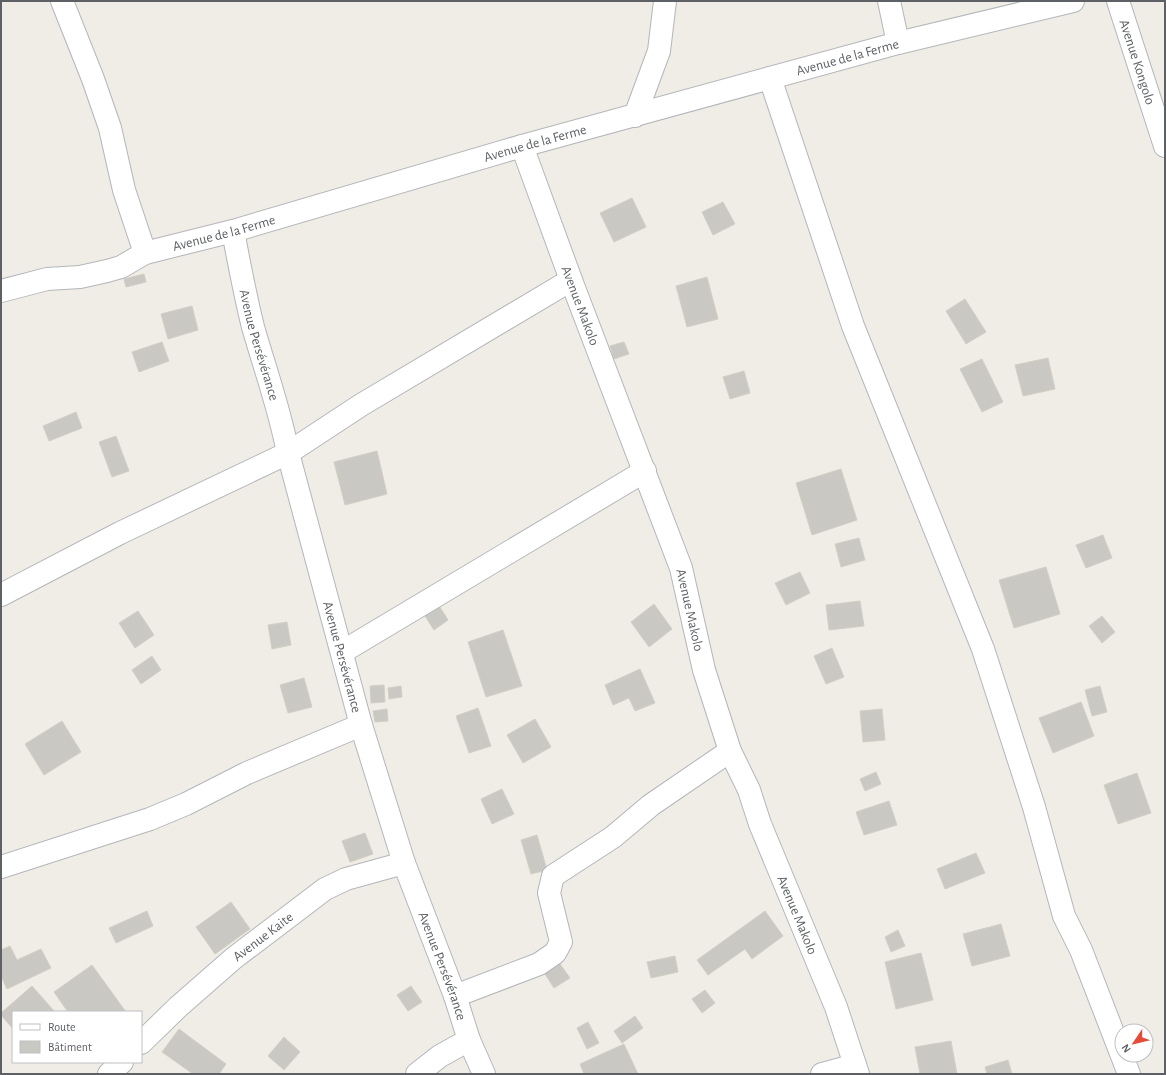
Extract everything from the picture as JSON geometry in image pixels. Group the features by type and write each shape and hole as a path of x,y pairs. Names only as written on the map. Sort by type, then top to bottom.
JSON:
{"street":[{"path":"62,1 94,79 110,128 124,190 145,253"},
{"path":"635,116 659,51 665,1"},
{"path":"889,1 898,43"},
{"name":"Avenue de la Ferme","path":"1,291 47,279 80,277 107,272 121,267 145,253 233,231 522,146 898,43 1073,1"},
{"name":"Avenue Kongolo","path":"1118,1 1165,146"},
{"path":"770,78 853,326 982,649 1034,807 1064,916 1081,950 1129,1074"},
{"name":"Avenue Makolo","path":"522,146 571,280 645,470 681,568 704,670 730,751 749,790 760,824 836,1007 856,1070"},
{"name":"Avenue Persévérance","path":"233,231 244,292 282,420 288,453 361,725 404,863 484,1074"},
{"path":"1,595 120,533 244,473 264,466 288,453 361,404 571,280"},
{"path":"342,652 645,470"},
{"path":"1,867 150,819 186,804 247,773 361,725"},
{"path":"455,996 539,964 555,953 561,942 549,892 553,876 613,837 651,805 730,751"},
{"name":"Avenue Kaite","path":"142,1042 234,958 325,889 346,879 404,863"},
{"path":"417,1074 440,1056 470,1040"},
{"path":"109,1074 121,1063"},
{"path":"822,1074 856,1070"}],"building":[{"path":"632,198 646,227 614,242 600,213"},
{"path":"723,202 735,224 713,235 702,212"},
{"path":"144,274 146,282 126,287 124,279"},
{"path":"707,277 718,319 687,327 676,286"},
{"path":"965,299 986,332 966,344 946,311"},
{"path":"192,306 198,330 168,339 161,314"},
{"path":"162,342 169,361 139,372 132,352"},
{"path":"624,342 629,354 614,359 610,346"},
{"path":"1048,358 1055,389 1023,396 1015,365"},
{"path":"982,359 1003,402 982,412 960,369"},
{"path":"744,371 750,393 730,399 723,377"},
{"path":"76,412 82,428 49,441 43,426"},
{"path":"116,436 129,471 112,477 99,442"},
{"path":"377,451 387,494 345,505 334,462"},
{"path":"841,469 857,520 812,535 796,483"},
{"path":"1103,535 1112,558 1086,568 1076,545"},
{"path":"859,538 865,560 841,567 835,544"},
{"path":"1046,567 1060,614 1014,628 999,580"},
{"path":"800,572 810,593 786,605 775,583"},
{"path":"860,601 864,626 829,630 826,605"},
{"path":"438,604 448,620 434,630 423,613"},
{"path":"654,604 672,629 649,647 631,622"},
{"path":"138,611 154,635 135,648 119,623"},
{"path":"1102,616 1115,632 1102,643 1089,626"},
{"path":"287,622 291,645 272,649 268,625"},
{"path":"503,630 522,686 486,697 468,642"},
{"path":"832,648 844,677 826,684 814,656"},
{"path":"152,656 161,670 141,684 132,670"},
{"path":"640,669 655,703 635,711 629,698 613,705 605,685"},
{"path":"304,678 312,707 288,713 280,685"},
{"path":"384,685 385,702 371,703 370,686"},
{"path":"401,686 402,697 389,699 388,688"},
{"path":"1100,686 1107,712 1092,716 1085,690"},
{"path":"1081,702 1094,736 1053,753 1039,718"},
{"path":"478,708 491,746 469,753 456,716"},
{"path":"387,709 388,721 375,722 373,711"},
{"path":"882,709 885,740 863,742 860,711"},
{"path":"535,719 551,747 523,763 507,735"},
{"path":"62,721 81,752 44,775 25,744"},
{"path":"876,772 881,784 865,791 860,779"},
{"path":"1137,773 1151,813 1118,824 1104,785"},
{"path":"502,789 514,814 492,824 481,799"},
{"path":"889,801 897,825 864,835 856,812"},
{"path":"365,833 373,854 350,862 342,841"},
{"path":"537,835 547,870 531,874 521,840"},
{"path":"976,853 985,873 945,889 937,869"},
{"path":"231,902 250,929 215,954 196,927"},
{"path":"147,911 153,926 116,943 109,928"},
{"path":"765,911 783,936 752,959 745,949 708,975 697,960"},
{"path":"1001,924 1010,956 972,966 963,934"},
{"path":"898,930 905,946 891,952 885,937"},
{"path":"10,946 17,960 41,949 51,968 7,989 1,976 1,950"},
{"path":"921,953 933,1000 896,1009 885,962"},
{"path":"675,956 678,972 651,978 647,962"},
{"path":"560,964 570,978 554,988 545,974"},
{"path":"92,965 125,1011 67,1011 54,992"},
{"path":"32,986 54,1011 12,1011 12,1028 1,1013"},
{"path":"411,986 422,1002 408,1011 397,995"},
{"path":"705,990 715,1003 702,1013 692,999"},
{"path":"635,1016 643,1028 622,1043 614,1031"},
{"path":"588,1022 599,1043 587,1049 577,1028"},
{"path":"179,1029 226,1064 219,1074 193,1074 162,1052"},
{"path":"284,1037 300,1052 284,1070 268,1056"},
{"path":"951,1041 957,1074 920,1074 915,1047"},
{"path":"624,1044 638,1074 584,1074 580,1064"},
{"path":"1008,1060 1012,1074 987,1074 985,1067"}]}
